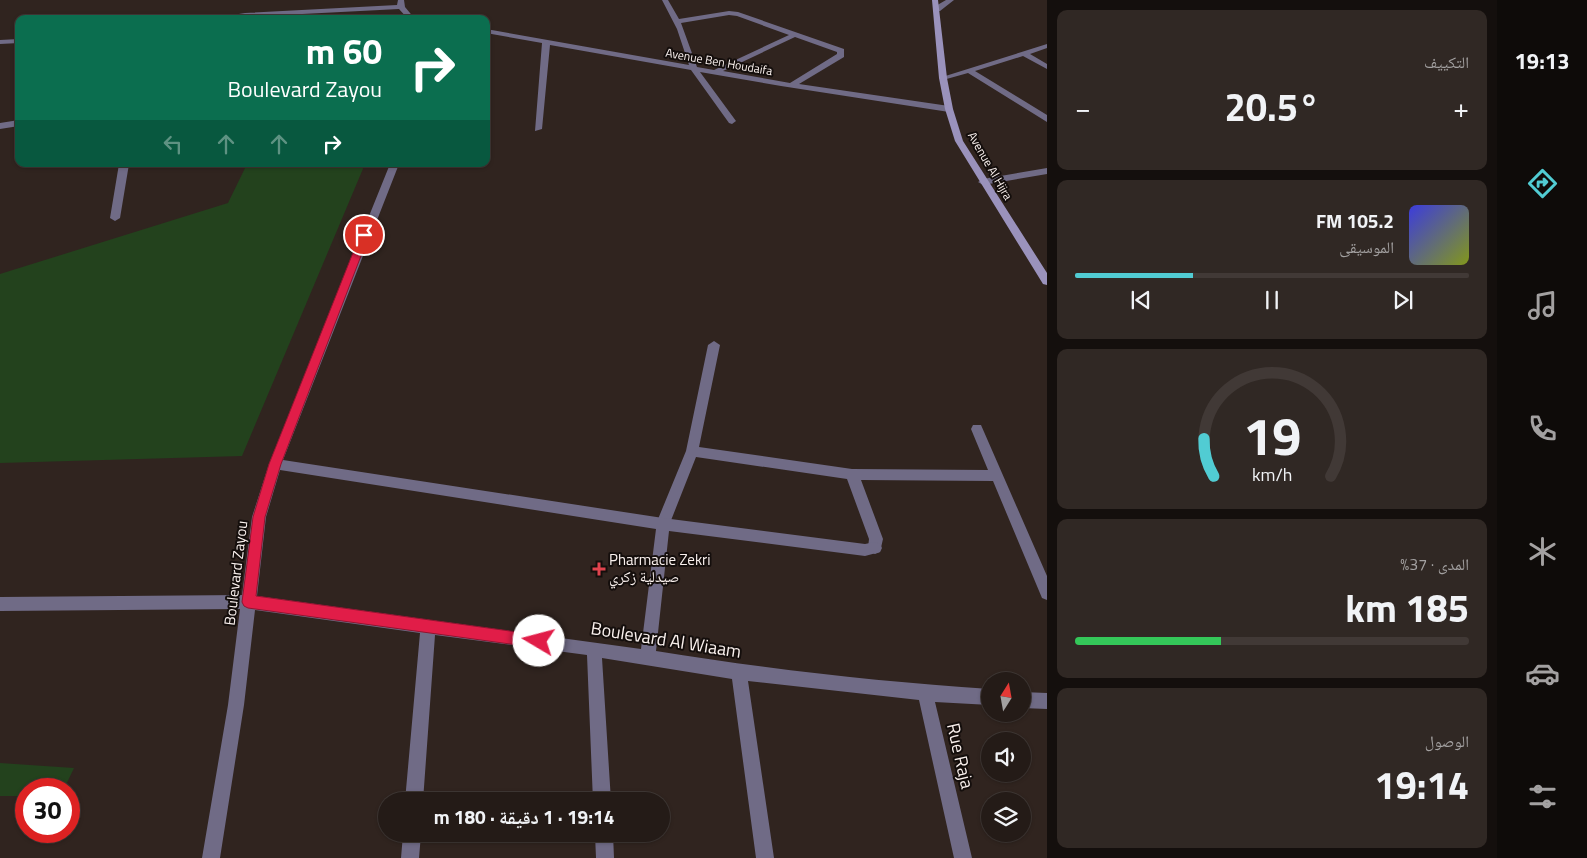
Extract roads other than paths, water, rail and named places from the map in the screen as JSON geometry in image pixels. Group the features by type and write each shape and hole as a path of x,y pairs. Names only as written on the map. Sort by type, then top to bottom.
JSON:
{"street":[{"path":"315,13 321,0"},
{"path":"665,0 677,22 694,69 732,121"},
{"name":"Avenue Al Hijra","path":"952,0 936,5 943,78 949,109 959,141 982,182 1047,281"},
{"path":"245,15 315,13 401,4 409,15"},
{"path":"677,22 729,13 738,14 837,48 841,52 840,55 792,85"},
{"name":"Avenue Ben Houdaifa","path":"490,32 694,69 949,109"},
{"path":"715,72 796,34"},
{"path":"0,42 15,41"},
{"path":"538,129 546,42"},
{"path":"943,78 1047,46"},
{"path":"1024,54 1047,67"},
{"path":"970,71 1047,119"},
{"path":"0,126 15,124"},
{"path":"115,218 124,167"},
{"name":"Boulevard Zayou","path":"211,858 236,705 259,517 275,464 393,167"},
{"path":"982,182 1047,171"},
{"path":"648,658 662,524 692,451 714,345"},
{"path":"977,429 1047,593"},
{"path":"692,451 852,474 997,476"},
{"path":"275,464 662,524 865,550 875,548 876,539 852,474"},
{"name":"Boulevard Al Wiaam","path":"0,604 248,602 594,648 740,672 925,693 981,696"},
{"path":"415,792 428,627"},
{"path":"594,648 602,792"},
{"path":"740,672 765,858"},
{"name":"Rue Raja","path":"925,693 963,858"},
{"path":"1031,700 1047,701"},
{"path":"410,858 411,842"},
{"path":"604,842 605,858"}],"place":[{"name":"Pharmacie Zekri صيدلية زكري","path":"599,569"}]}
